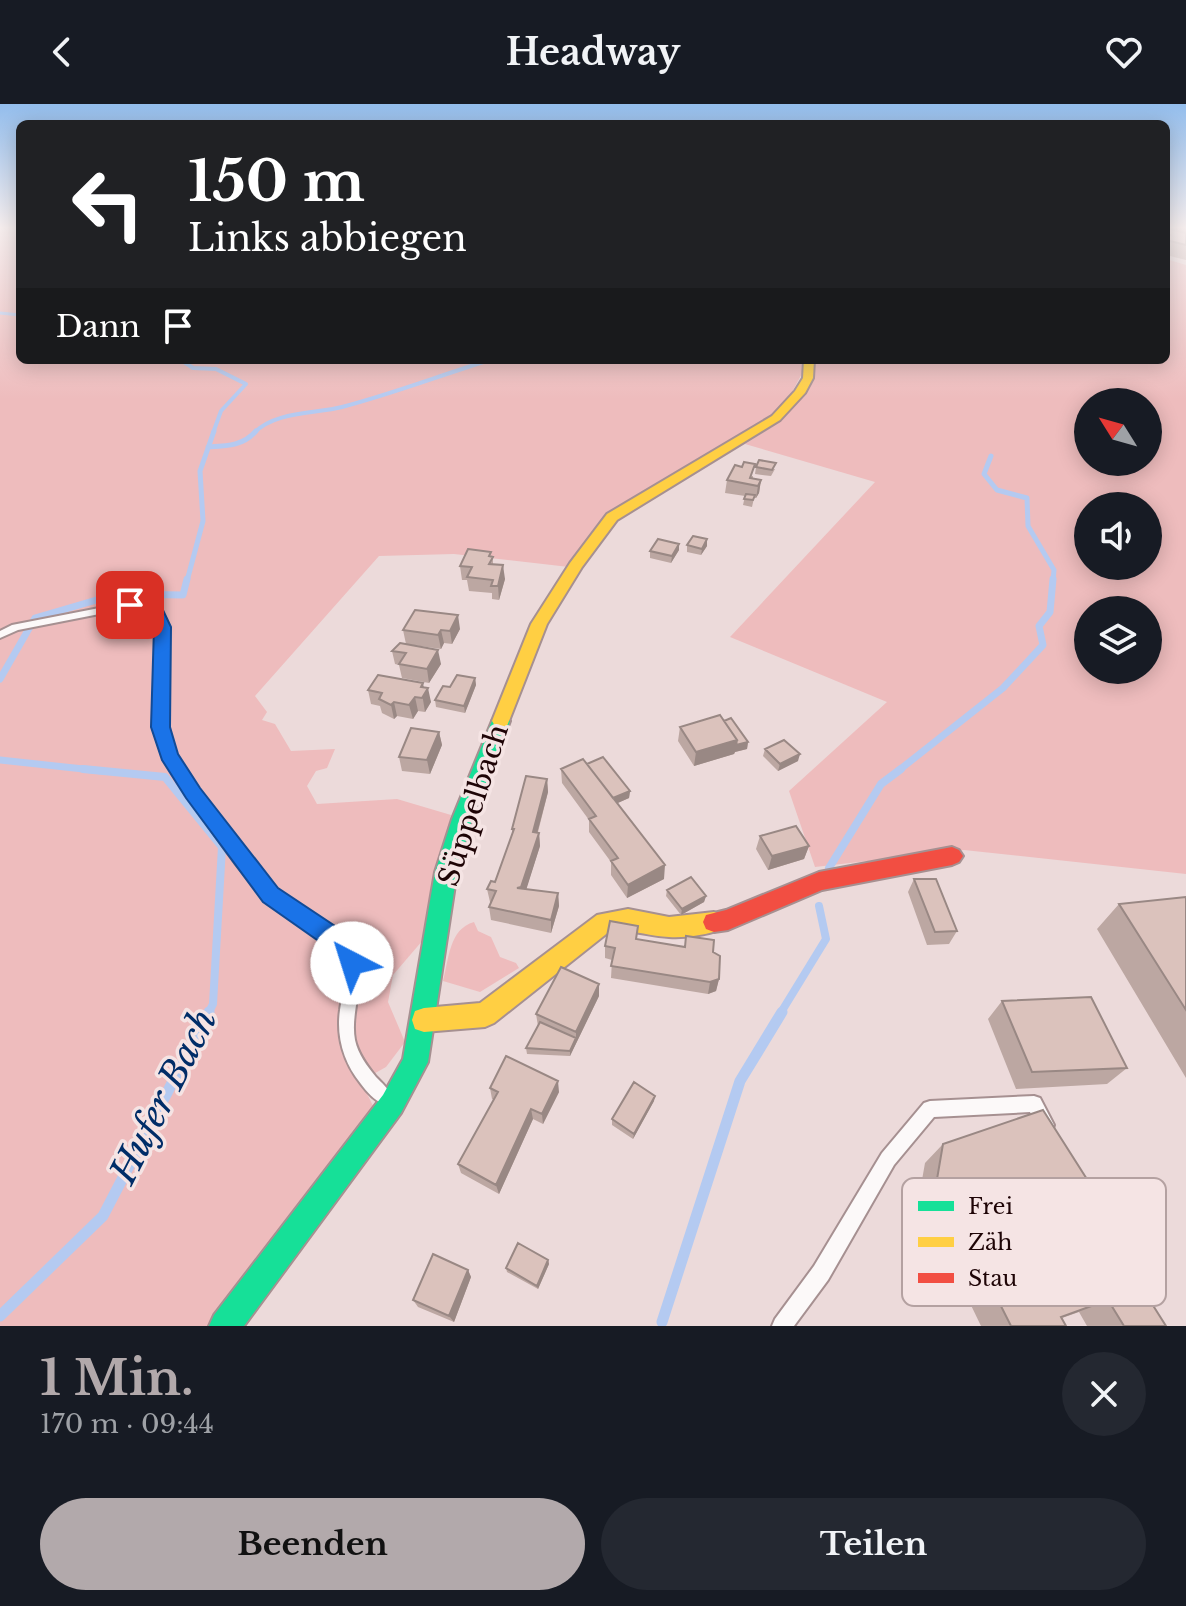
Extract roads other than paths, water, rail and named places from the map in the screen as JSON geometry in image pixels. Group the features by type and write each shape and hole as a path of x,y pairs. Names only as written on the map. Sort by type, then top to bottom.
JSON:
{"street":[{"name":"Süppelbach","path":"225,1326 392,1104 415,1062 446,872 462,819 539,624 575,566 612,517 759,431 797,398 810,374 809,364"},
{"path":"424,1020 485,1015 605,922 628,919 669,927 728,920 819,881 952,856"}],"lane":[{"path":"0,635 15,627 130,605 156,609 163,627 161,727 169,755 193,793 270,895 325,931 345,951 352,963 353,980 345,1037 362,1075 392,1104"},
{"path":"782,1326 821,1273 888,1159 930,1109 1034,1104 1057,1143"}],"waterway":[{"name":"Hufer Bach","path":"0,313 16,315"},
{"name":"Hufer Bach","path":"187,364 193,368 216,369 246,384 221,411 213,433"},
{"path":"254,433 284,417 361,402 478,364"},
{"name":"Hufer Bach","path":"208,447 214,431"},
{"path":"208,447 240,442 254,433"},
{"name":"Hufer Bach","path":"187,581 203,521 200,471 208,447"},
{"path":"991,456 984,474 997,490 1027,498 1028,526 1054,570 1053,581"},
{"name":"Hufer Bach","path":"0,679 35,618 117,594 183,595 187,579"},
{"path":"898,771 1003,688 1043,645 1039,626 1050,612 1053,579"},
{"name":"Hufer Bach","path":"0,760 88,769"},
{"name":"Hufer Bach","path":"83,769 88,769"},
{"name":"Hufer Bach","path":"88,769 165,777 222,847 213,1004 209,1012"},
{"name":"Hufer Bach","path":"88,769 102,771"},
{"path":"829,868 881,784 901,769"},
{"path":"780,1014 826,939 819,906"},
{"name":"Hufer Bach","path":"0,1316 103,1216 209,1012"},
{"path":"662,1322 740,1081 782,1012"}]}
